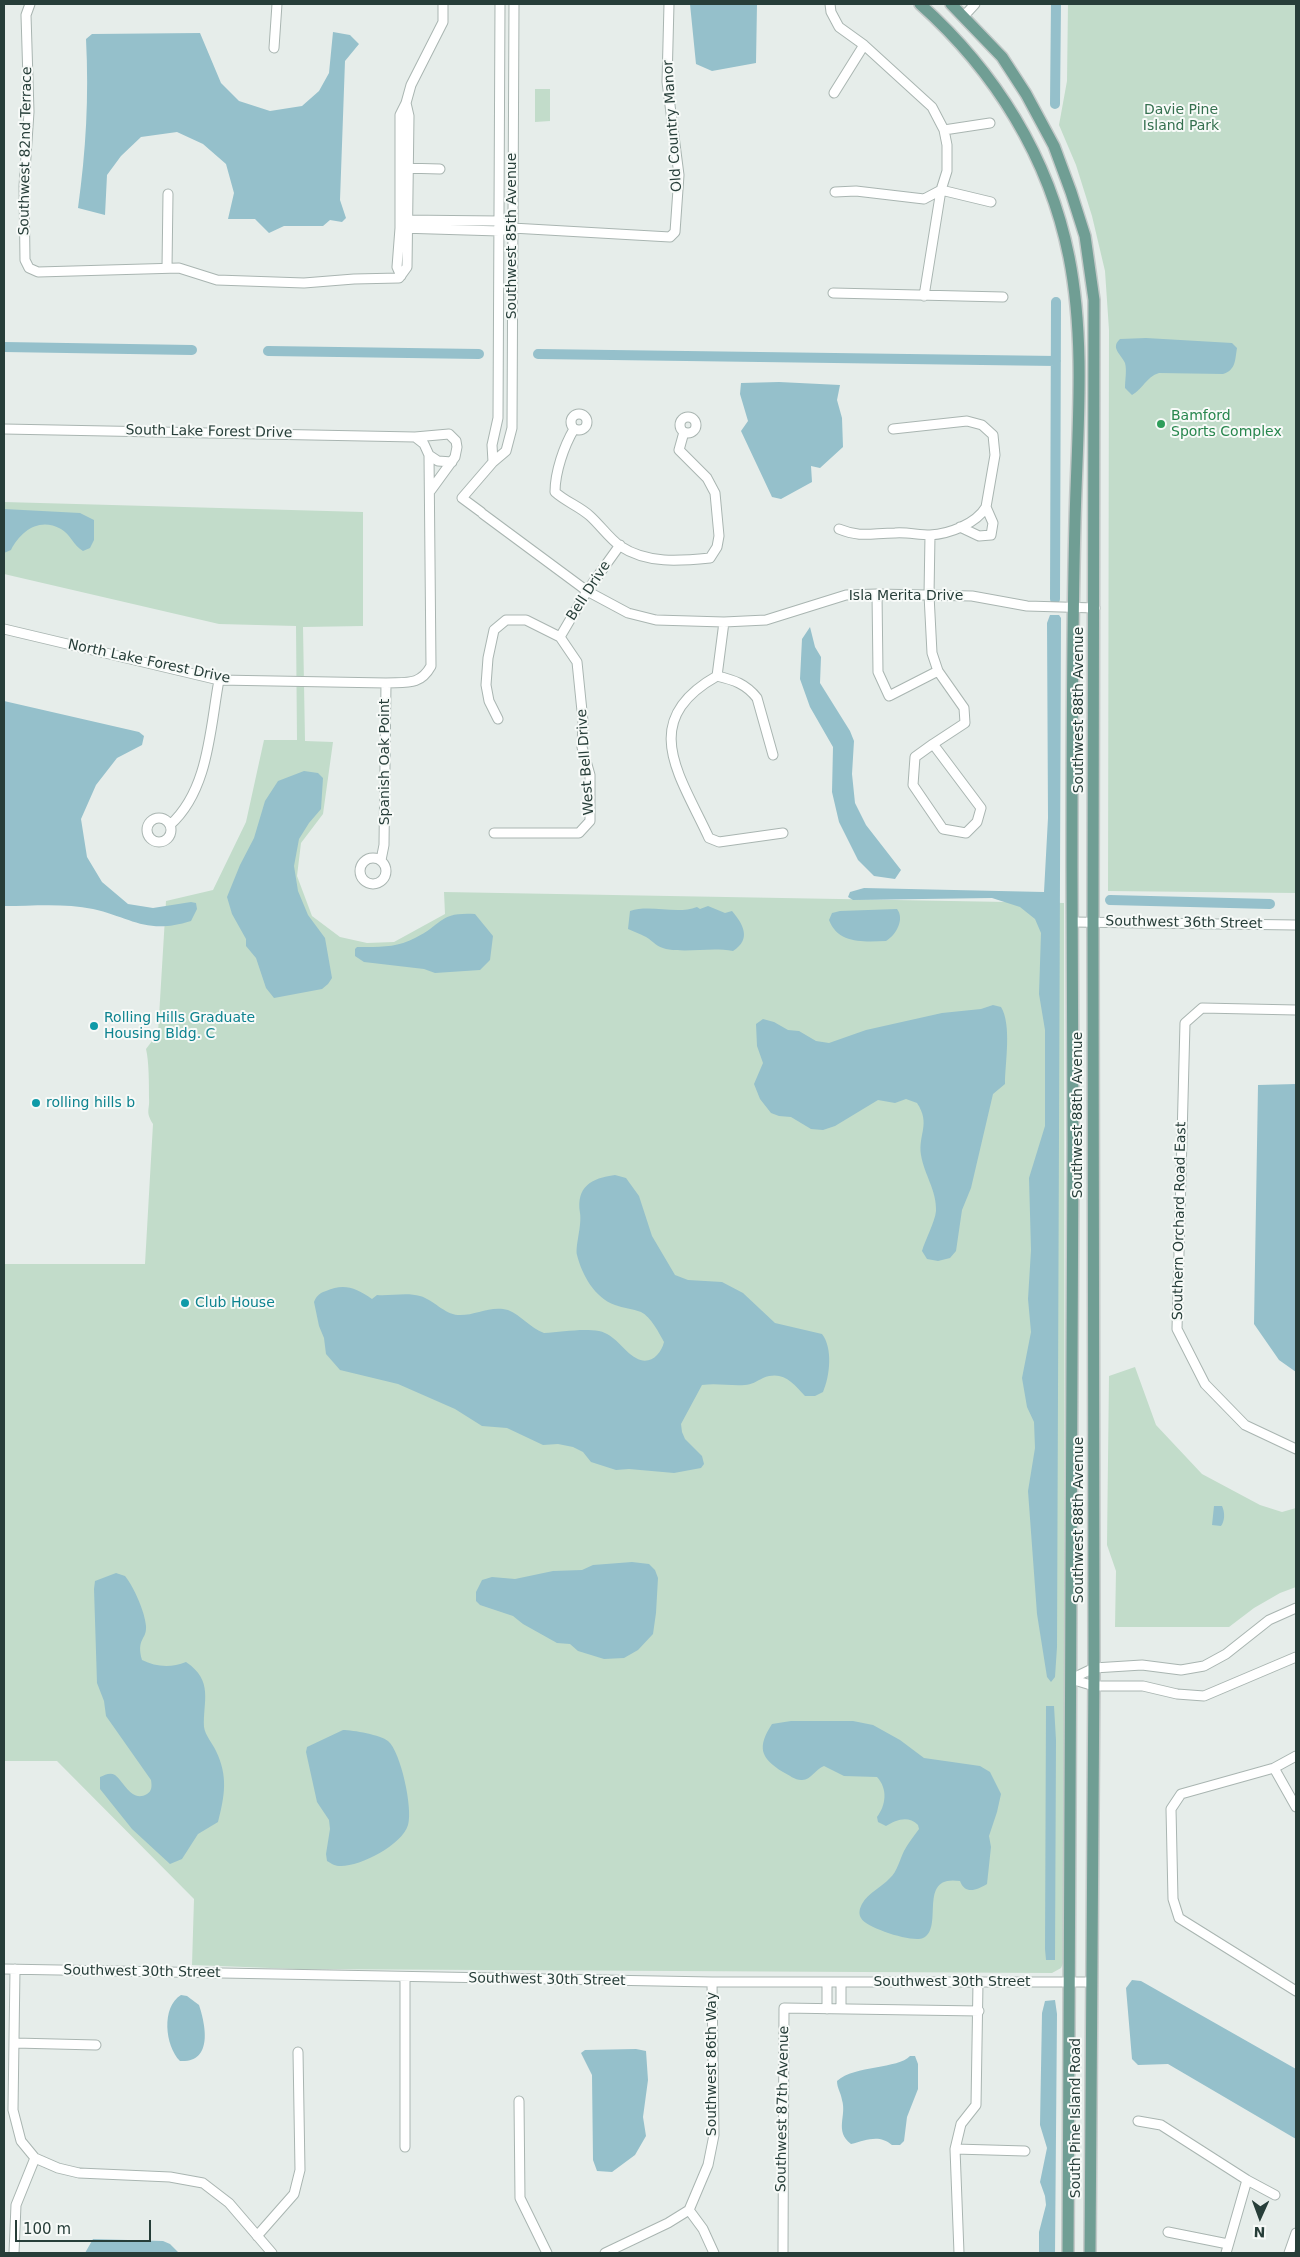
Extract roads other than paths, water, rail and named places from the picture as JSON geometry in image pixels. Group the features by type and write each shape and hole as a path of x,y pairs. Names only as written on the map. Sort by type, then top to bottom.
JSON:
{"main road":[{"name":"Southwest 88th Avenue","path":"920,4 951,32 982,68 1017,119 1036,153 1054,197 1068,253 1077,304 1078,389 1073,607 1069,1982"},
{"path":"951,4 964,16"},
{"name":"Southwest 88th Avenue","path":"964,16 1002,57 1026,94 1054,146 1071,192 1087,250 1094,300 1094,1686 1091,1982"},
{"name":"South Pine Island Road","path":"1068,2253 1069,1982"},
{"name":"South Pine Island Road","path":"1090,2253 1091,1982"}],"street":[{"name":"Southwest 82nd Terrace","path":"30,4 26,15 30,112 24,186 25,260 29,268 38,272 166,268"},
{"path":"274,48 277,4"},
{"path":"168,194 166,268 179,268 217,280 304,283 354,279 396,279 401,276 408,267 404,224 404,168 410,116 406,103 411,85 443,22 443,4"},
{"name":"Southwest 85th Avenue","path":"493,462 492,445 498,418 500,4"},
{"name":"Southwest 85th Avenue","path":"462,498 493,462 506,451 512,428 514,4"},
{"name":"Old Country Manor","path":"512,228 670,238 675,232 679,175 668,82 669,4"},
{"path":"830,4 831,12 839,27 864,45 932,107 944,130 947,145 947,171 941,190 924,296"},
{"path":"964,16 975,4"},
{"path":"834,92 864,45"},
{"path":"944,130 990,123"},
{"path":"404,168 440,169"},
{"path":"835,192 856,191 924,199 941,190 991,202"},
{"path":"404,224 499,221 512,228"},
{"path":"404,224 499,231 512,228"},
{"path":"833,294 1003,297"},
{"path":"839,529 854,535 902,532 930,535 960,527 976,520 986,507 995,455 993,435 982,425 967,421 892,429"},
{"name":"South Lake Forest Drive","path":"4,429 415,437"},
{"path":"574,429 569,437 555,480 555,492 588,514 620,545 635,554 660,560 680,561 710,558 717,546 719,536 715,493 707,478 679,450 684,432"},
{"path":"415,437 449,434 454,438 457,446 456,455 452,462 431,490"},
{"path":"415,437 424,444 429,455 438,461 452,462"},
{"name":"Spanish Oak Point","path":"381,860 384,845 386,683 414,682 426,675 431,666 431,490 429,455"},
{"name":"Isla Merita Drive","path":"462,498 587,591 628,613 656,620 724,622 766,620 846,595 877,594 972,596 1027,606 1094,608"},
{"path":"960,527 979,536 991,535 993,523 986,507"},
{"path":"930,535 929,594 932,653 938,670 964,708 965,723 933,744 915,757 913,785 944,829 966,833 977,822 981,808 933,744"},
{"name":"Bell Drive","path":"560,637 587,591 620,545"},
{"path":"877,594 878,672 889,696 938,670"},
{"path":"498,718 489,701 486,685 488,658 494,630 506,620 526,620 560,637"},
{"path":"717,676 724,622"},
{"name":"North Lake Forest Drive","path":"4,629 219,680 386,683"},
{"name":"West Bell Drive","path":"494,833 580,833 590,820 590,775 582,747 583,721 577,662 560,637"},
{"path":"773,755 757,698 752,691 738,681 717,676 692,692 681,703 673,719 670,740 675,764 708,838 719,842 783,833"},
{"path":"170,824 182,813 202,775 219,680"},
{"name":"Southwest 36th Street","path":"1072,922 1296,925"},
{"name":"Southern Orchard Road East","path":"1294,1449 1245,1425 1205,1384 1178,1329 1185,1023 1202,1008 1296,1010"},
{"path":"1071,1679 1094,1668 1142,1665 1182,1670 1204,1666 1226,1654 1269,1620 1296,1608"},
{"path":"1071,1679 1094,1686 1142,1686 1177,1694 1204,1696 1296,1657"},
{"path":"1296,1756 1274,1768 1181,1794 1171,1809 1173,1899 1179,1918 1296,1991"},
{"path":"1274,1768 1296,1807"},
{"name":"Southwest 30th Street","path":"4,1969 712,1982 1091,1982"},
{"path":"15,1969 13,2110 21,2141 35,2158 58,2168 79,2173 170,2177 203,2184 229,2203 272,2253"},
{"path":"405,1977 405,2147"},
{"name":"Southwest 86th Way","path":"689,2210 708,2165 714,2135 712,1982"},
{"path":"827,1982 827,2009"},
{"path":"841,1982 841,2010"},
{"path":"959,2253 955,2149 961,2124 976,2105 978,1983"},
{"name":"Southwest 87th Avenue","path":"783,2253 784,2008 979,2011"},
{"path":"15,2043 96,2045"},
{"path":"257,2236 294,2194 300,2170 298,2052"},
{"path":"519,2100 520,2198 547,2253"},
{"path":"1138,2121 1161,2125 1247,2180 1275,2195"},
{"path":"955,2149 1025,2151"},
{"path":"14,2253 16,2205 35,2158"},
{"path":"1168,2232 1227,2249 1247,2180"},
{"path":"605,2253 668,2223 689,2210 703,2229 714,2253"},
{"path":"1289,2253 1296,2233"}],"water":[{"path":"690,4 757,4 756,63 712,71 696,64"},
{"path":"333,32 350,35 359,44 345,61 340,200 346,218 342,222 330,220 323,226 284,226 269,233 255,219 228,219 234,193 226,164 203,144 177,132 141,137 121,156 107,175 105,215 78,208 86,124 86,39 92,34 200,33 221,83 239,101 270,111 302,106 319,91 329,73"},
{"path":"1146,338 1232,343 1237,348 1233,367 1223,374 1159,373 1151,377 1132,395 1125,388 1125,363 1117,351 1116,345 1120,339"},
{"path":"779,382 840,385 837,400 842,418 843,447 820,468 811,466 812,482 781,499 772,497 741,431 748,421 740,394 741,383"},
{"path":"4,509 80,513 94,520 94,540 90,548 83,551 61,529 53,526 38,525 25,532 11,550 4,553"},
{"path":"1050,615 1059,615 1061,618 1057,1647 1055,1677 1051,1682 1047,1677 1037,1614 1028,1491 1035,1448 1034,1422 1027,1407 1022,1378 1031,1332 1028,1299 1031,1250 1029,1178 1045,1126 1045,1030 1039,994 1041,933 1035,919 1020,907 992,898 853,900 848,897 850,892 864,888 1044,892 1048,818 1047,623"},
{"path":"810,627 815,647 821,657 820,683 850,731 854,741 852,774 855,803 866,825 901,870 895,879 874,876 858,860 839,822 832,792 833,747 810,707 800,679 802,639"},
{"path":"4,701 139,732 144,736 142,745 117,758 96,785 81,819 87,857 102,882 128,904 153,908 191,902 196,903 197,909 191,921 176,925 151,926 82,907 60,905 4,906"},
{"path":"304,771 318,773 323,778 321,809 299,839 294,866 298,891 308,915 325,938 332,978 322,989 274,998 266,988 256,958 246,946 246,939 232,914 227,897 254,838 265,801 278,781"},
{"path":"708,906 725,913 732,911 742,926 744,936 742,942 733,951 666,949 628,929 630,911 638,909 681,910 697,907 700,909"},
{"path":"897,909 900,922 896,931 886,941 869,942 853,940 839,934 829,920 832,913 840,911"},
{"path":"475,914 493,936 490,960 480,970 435,973 424,969 364,962 355,956 355,949 357,947 401,944 424,933 447,917"},
{"path":"993,1005 1001,1007 1006,1024 1005,1084 993,1094 971,1188 962,1210 956,1251 950,1258 938,1261 927,1259 922,1251 934,1220 936,1204 921,1155 924,1123 917,1103 906,1099 895,1103 878,1100 835,1126 823,1130 811,1129 791,1117 771,1113 760,1099 754,1084 763,1063 757,1046 756,1024 763,1019 774,1022 788,1030 799,1031 816,1041 829,1043 866,1030 942,1013 981,1009"},
{"path":"1296,1084 1296,1372 1279,1360 1254,1324 1258,1085"},
{"path":"615,1175 626,1178 639,1196 652,1236 675,1275 688,1280 722,1282 743,1293 775,1323 822,1334 829,1354 827,1378 823,1392 815,1396 805,1396 787,1379 776,1376 763,1378 747,1385 702,1385 681,1424 685,1439 702,1456 704,1464 701,1468 674,1473 629,1469 616,1470 591,1462 583,1452 573,1447 558,1444 543,1445 507,1428 482,1426 455,1409 398,1384 340,1370 326,1354 324,1338 319,1326 314,1302 322,1293 344,1287 361,1292 372,1299 377,1295 410,1294 420,1296 448,1312 458,1315 495,1309 508,1310 544,1333 579,1330 599,1331 610,1336 636,1358 645,1361 654,1358 664,1342 651,1321 641,1312 615,1305 601,1297 586,1278 577,1255 580,1218 579,1204 583,1190 592,1181"},
{"path":"1214,1506 1222,1506 1223,1508 1224,1519 1221,1526 1212,1525"},
{"path":"632,1562 649,1564 655,1570 658,1578 656,1613 653,1634 638,1650 624,1658 604,1659 578,1651 570,1644 557,1643 523,1624 513,1616 480,1605 476,1601 476,1592 482,1580 492,1577 515,1579 553,1571 582,1570 593,1565"},
{"path":"116,1573 125,1576 132,1586 144,1614 146,1631 140,1647 142,1660 164,1666 186,1662 195,1669 204,1684 204,1727 220,1760 224,1777 224,1794 218,1822 198,1834 182,1859 170,1864 132,1829 100,1789 100,1777 109,1774 115,1775 137,1796 147,1794 151,1786 151,1780 106,1716 104,1701 97,1683 95,1581"},
{"path":"1046,1706 1054,1706 1056,1740 1055,1960 1046,1960 1045,1949"},
{"path":"791,1721 853,1721 873,1725 900,1740 924,1758 980,1766 990,1772 1001,1794 989,1836 991,1847 987,1884 972,1890 965,1888 960,1881 947,1881 939,1886 933,1903 932,1924 929,1932 923,1938 900,1937 865,1922 860,1914 862,1904 892,1875 906,1848 919,1829 918,1825 906,1819 898,1820 886,1826 878,1822 877,1817 884,1802 884,1792 881,1782 877,1777 844,1776 824,1766 808,1779 799,1780 775,1767 765,1757 763,1751 764,1739 772,1724"},
{"path":"343,1730 379,1737 388,1741 393,1747 405,1781 409,1817 404,1833 389,1847 359,1862 341,1866 327,1861 329,1820 317,1802 306,1752 307,1747"},
{"path":"1132,1980 1141,1981 1296,2069 1296,2139 1168,2064 1138,2065 1132,2059 1126,1988"},
{"path":"181,1995 187,1996 199,2005 204,2023 205,2042 198,2056 191,2060 180,2061 171,2046 167,2027 170,2008"},
{"path":"1055,2000 1057,2014 1055,2253 1039,2253 1039,2232 1046,2205 1040,2182 1047,2148 1040,2125 1042,2013 1045,2001"},
{"path":"636,2049 646,2051 648,2080 643,2117 646,2136 635,2155 612,2172 597,2171 593,2160 592,2075 581,2053 585,2050"},
{"path":"910,2056 915,2056 918,2064 918,2089 907,2117 904,2141 900,2145 892,2145 878,2139 851,2144 843,2134 843,2106 837,2081 854,2072 896,2063"},
{"path":"93,2239 163,2241 170,2244 179,2253 85,2253"}],"waterway":[{"path":"1055,104 1056,4"},
{"path":"1055,599 1056,302"},
{"path":"4,347 192,350"},
{"path":"268,351 479,354"},
{"path":"538,354 1056,361"},
{"path":"1110,900 1270,904"}],"place":[{"name":"Bamford Sports Complex","path":"1161,424"},
{"name":"Rolling Hills Graduate Housing Bldg. C","path":"94,1026"},
{"name":"rolling hills b","path":"36,1103"},
{"name":"Club House","path":"185,1303"}],"park label":[{"name":"Davie Pine Island Park","path":"1181,118"}]}
